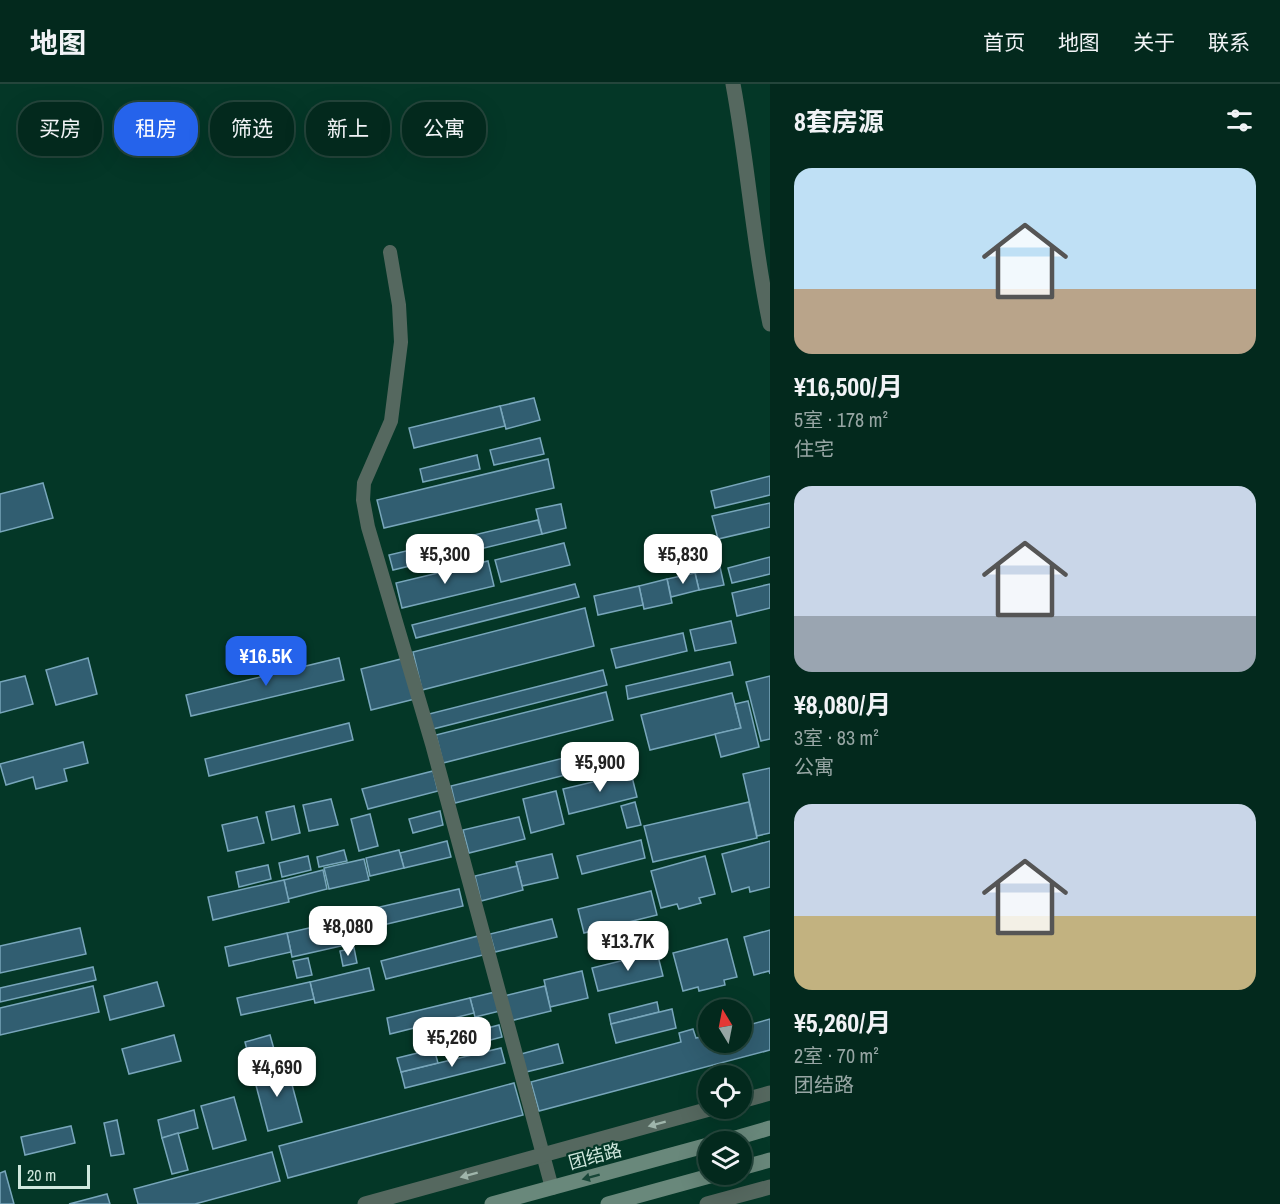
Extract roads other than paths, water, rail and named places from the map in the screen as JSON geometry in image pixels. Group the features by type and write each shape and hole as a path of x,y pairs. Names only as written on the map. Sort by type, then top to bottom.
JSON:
{"main road":[{"path":"752,1133 770,1128"},
{"name":"团结路","path":"492,1204 698,1148"},
{"path":"752,1165 770,1160"},
{"path":"608,1204 698,1179"}],"street":[{"path":"733,84 747,156 756,258 770,324"},
{"path":"752,1098 770,1093"},
{"path":"365,1204 698,1112"},
{"path":"707,1204 770,1187"}],"lane":[{"path":"390,252 399,305 401,342 391,421 364,483 363,500 368,527 432,744 552,1188"}]}
